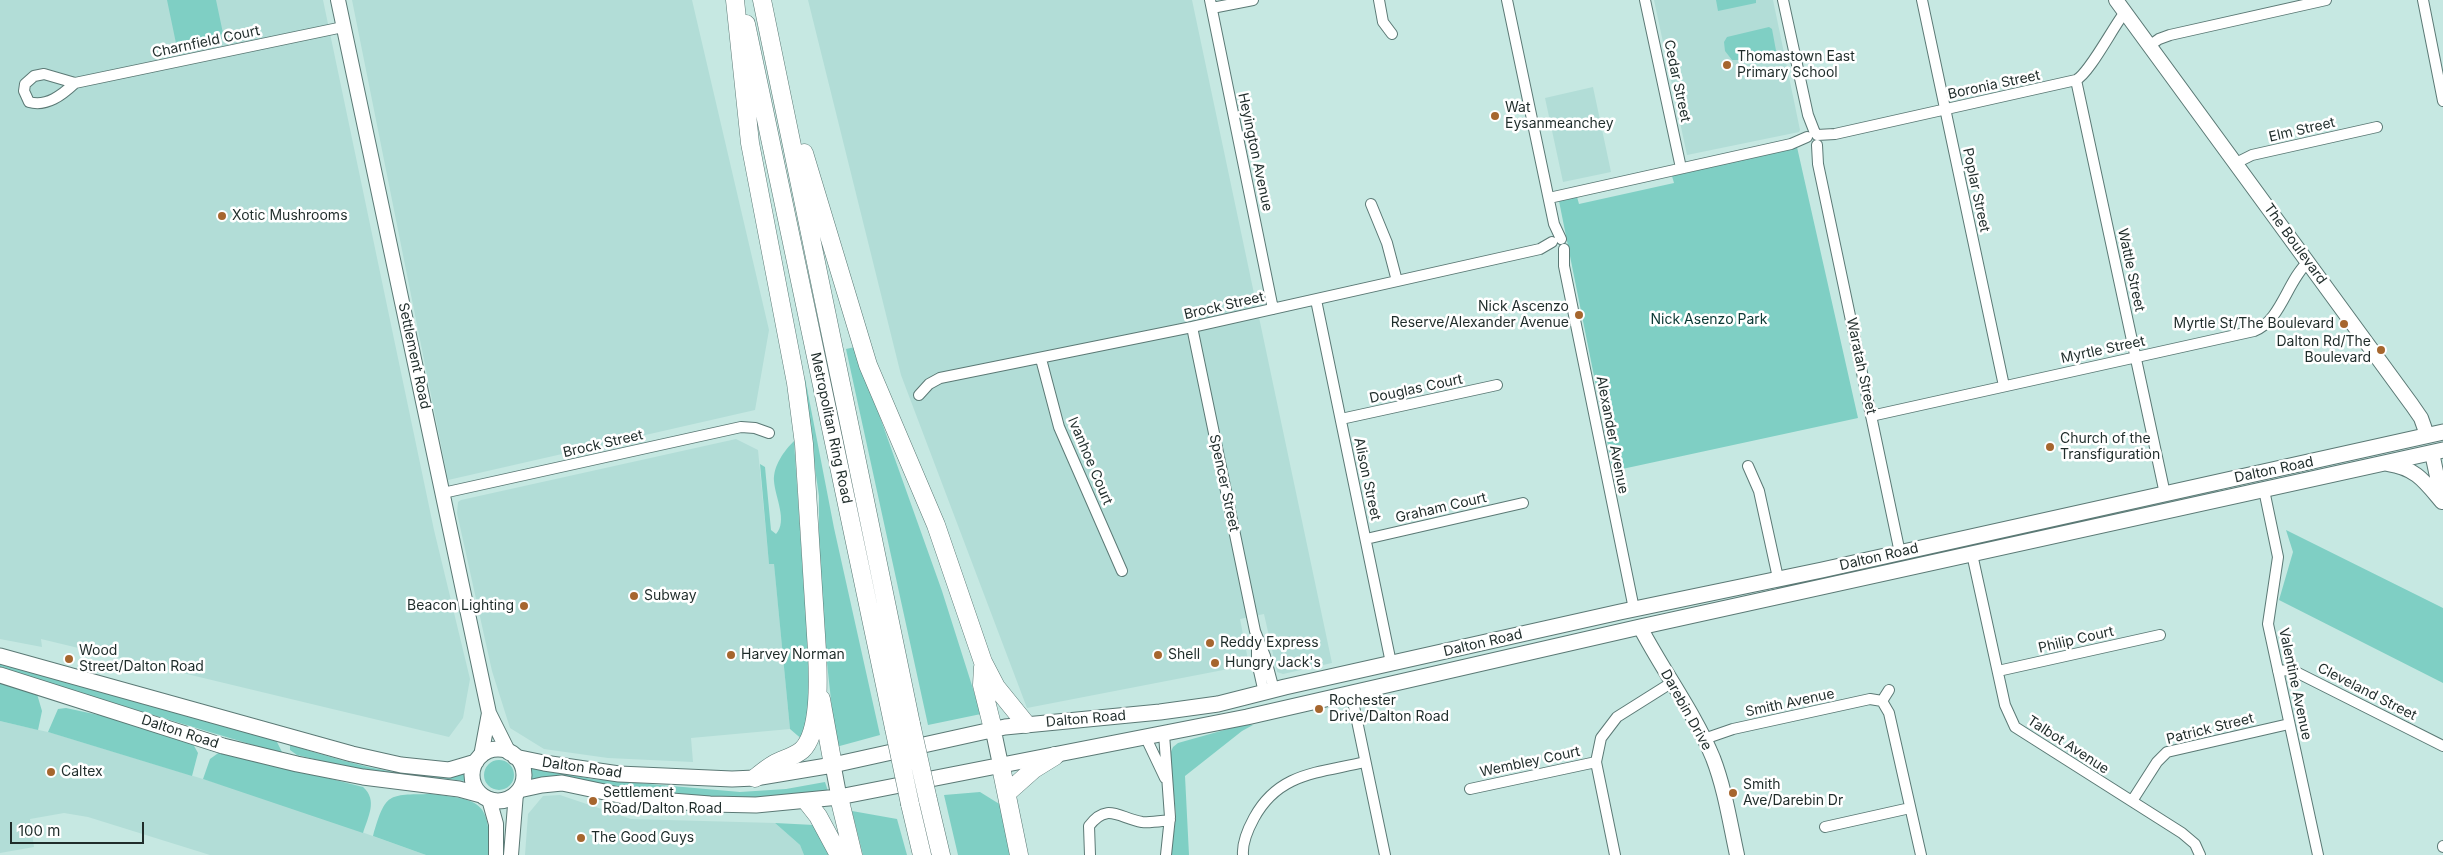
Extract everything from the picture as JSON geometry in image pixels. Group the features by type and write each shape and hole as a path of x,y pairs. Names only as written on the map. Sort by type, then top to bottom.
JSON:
{"highway":[{"path":"735,0 750,143 796,383 804,444 813,560 818,684 833,766"},
{"name":"Metropolitan Ring Road","path":"740,0 757,70 922,855"},
{"name":"Metropolitan Ring Road","path":"762,0 911,724 941,855"},
{"path":"775,59 868,364 936,525 983,662 996,687 1026,724"},
{"path":"983,662 982,685 993,729"},
{"path":"755,778 774,764 795,755 806,746 813,730 818,684"},
{"path":"1007,793 1034,769 1055,756"},
{"path":"1001,767 1019,855"},
{"path":"839,797 853,855"},
{"path":"807,802 818,816 839,855"}],"main road":[{"name":"Settlement Road","path":"338,0 489,713 512,755"},
{"name":"The Boulevard","path":"2116,0 2421,418 2427,435 2438,452 2443,503"},
{"name":"Dalton Road","path":"512,755 619,774 732,779 755,778 833,766 993,729 1026,724 1160,712 1218,704 1634,609 1900,553 2443,432"},
{"name":"Dalton Road","path":"517,792 542,785 562,783 615,795 675,803 756,805 807,802 839,797 1146,738 1640,627 2438,452"},
{"path":"2388,464 2408,468 2416,473 2443,503"},
{"name":"Waratah Street","path":"1900,553 1904,569"},
{"path":"1634,609 1640,627"},
{"name":"Darebin Drive","path":"1640,627 1704,739 1718,774 1738,855"},
{"name":"Dalton Road","path":"0,656 352,754 401,765 450,770 478,759"},
{"name":"Dalton Road","path":"0,675 223,746 288,762 363,777 458,789 485,797"},
{"name":"Spencer Street","path":"1269,692 1272,710"},
{"name":"Settlement Road","path":"478,759 489,713"},
{"path":"993,729 1001,767"},
{"path":"496,855 496,824 485,797 475,787 472,777 478,759 494,750 512,755 523,770 523,781 517,792 511,855"},
{"path":"833,766 839,797"},
{"path":"485,797 503,800 517,792"}],"street":[{"path":"1211,4 1253,0"},
{"path":"1379,0 1383,22 1392,34"},
{"name":"Alexander Avenue","path":"1507,0 1634,609"},
{"name":"Cedar Street","path":"1646,0 1681,168"},
{"name":"Waratah Street","path":"1783,0 1900,553"},
{"name":"Poplar Street","path":"1922,0 2004,386"},
{"path":"2150,46 2159,39 2170,35 2326,0"},
{"path":"2420,0 2443,100"},
{"path":"2424,0 2424,13"},
{"name":"Heyington Avenue","path":"1211,4 1273,309"},
{"path":"2076,80 2089,68 2113,27 2125,12"},
{"name":"Charnfield Court","path":"74,84 343,27"},
{"name":"Boronia Street","path":"1549,198 2076,80"},
{"name":"Wattle Street","path":"2076,80 2164,494"},
{"name":"Elm Street","path":"2236,163 2252,155 2376,127"},
{"path":"1371,204 1387,243 1397,281"},
{"name":"Brock Street","path":"919,395 929,384 940,378 1192,327 1557,246"},
{"name":"Myrtle Street","path":"1872,416 2254,331 2264,327 2300,270 2308,262"},
{"name":"Alison Street","path":"1316,300 1391,663"},
{"name":"Spencer Street","path":"1192,327 1257,639 1265,656 1269,692"},
{"name":"Ivanhoe Court","path":"1042,358 1060,427 1122,571"},
{"name":"Douglas Court","path":"1341,419 1497,385"},
{"name":"Brock Street","path":"443,493 741,427 754,428 769,433"},
{"path":"1748,466 1759,491 1778,578"},
{"name":"Valentine Avenue","path":"2264,490 2278,557 2268,624 2318,855"},
{"name":"Graham Court","path":"1366,539 1523,503"},
{"name":"Talbot Avenue","path":"1972,554 2008,714 2015,727 2186,836 2195,844 2200,855"},
{"name":"Philip Court","path":"1998,671 2160,635"},
{"name":"Cleveland Street","path":"2278,671 2289,670 2298,673 2443,746"},
{"path":"1615,855 1596,762 1601,738 1616,717 1671,682"},
{"path":"1889,690 1882,701 1889,713 1920,855"},
{"path":"1351,692 1385,855"},
{"name":"Smith Avenue","path":"1704,739 1732,729 1870,699 1882,701"},
{"name":"Patrick Street","path":"2132,801 2157,762 2167,752 2289,724"},
{"path":"1164,734 1170,820 1166,855"},
{"path":"1146,738 1167,783"},
{"path":"1243,855 1250,826 1262,803 1276,789 1299,777 1366,762"},
{"name":"Wembley Court","path":"1470,789 1596,762"},
{"path":"1825,826 1910,808"},
{"path":"1090,855 1089,826 1098,816 1112,812 1143,822 1170,820"}],"shaded area":[{"path":"0,0 323,0 434,530 470,679 463,718 449,737 41,639 42,647 0,639"},
{"path":"352,0 692,0 769,330 755,410 448,480"},
{"path":"808,0 1192,0 1332,663 1283,674 1277,672 1264,614 1240,619 1249,665 1027,708 901,375"},
{"name":"Thomastown East Primary School","path":"1654,0 1773,0 1799,132 1687,155"},
{"path":"1593,87 1611,172 1563,182 1545,98"},
{"path":"736,439 758,450 769,563 774,563 790,729 691,738 693,762 608,758 544,749 510,728 492,671 457,513 458,502"},
{"path":"0,721 52,733 272,800 426,855 210,855 88,817 64,813 30,819 34,847 0,853"},
{"path":"560,795 631,819 775,823 800,845 804,855 525,855 528,814 543,796"}],"green space":[{"path":"167,0 216,0 224,38 177,48"},
{"path":"1716,0 1756,0 1756,3 1718,11"},
{"path":"1769,27 1772,29 1777,56 1758,60 1732,60 1725,51 1724,42 1727,37"},
{"name":"Nick Asenzo Park","path":"1797,147 1858,418 1613,471 1559,201 1577,197 1579,204 1674,183 1672,176"},
{"path":"855,347 942,591 981,714 928,725 846,349"},
{"path":"805,378 834,528 880,735 836,747 819,588 819,496 802,379"},
{"path":"794,441 811,691 804,741 790,729 774,564 769,564 760,464 765,467 771,530 776,534 781,522 781,516 774,475 780,459"},
{"path":"2286,530 2443,608 2443,683 2279,600 2293,552"},
{"path":"0,663 276,740 283,754 0,669"},
{"path":"0,682 37,694 42,711 38,730 0,721"},
{"path":"66,708 117,719 193,744 198,753 192,776 48,732 58,709"},
{"path":"1242,725 1253,725 1242,731 1185,776 1189,855 1171,855 1176,816 1170,754 1173,747 1178,743"},
{"path":"290,745 353,763 403,773 447,776 465,772 465,781 352,768 297,755 290,750"},
{"path":"221,751 363,787 368,792 371,803 363,833 203,779 210,759"},
{"path":"499,760 510,764 514,775 510,786 499,790 488,786 484,775 488,764"},
{"path":"534,768 592,779 740,792 786,789 825,782 828,791 752,798 688,796 635,791 570,778 557,777 530,780 531,770"},
{"path":"980,792 1001,805 1010,855 958,855 944,795"},
{"path":"431,794 462,799 480,807 485,814 488,824 490,855 426,855 373,836 381,811 390,799 405,795"},
{"path":"852,811 897,819 907,855 863,855"},
{"path":"775,823 814,825 831,855 804,855 800,845"}],"place":[{"name":"Thomastown East Primary School","path":"1727,65"},
{"name":"Wat Eysanmeanchey","path":"1495,116"},
{"name":"Xotic Mushrooms","path":"222,216"},
{"name":"Nick Ascenzo Reserve/Alexander Avenue","path":"1579,315"},
{"name":"Myrtle St/The Boulevard","path":"2344,324"},
{"name":"Dalton Rd/The Boulevard","path":"2381,350"},
{"name":"Church of the Transfiguration","path":"2050,447"},
{"name":"Subway","path":"634,596"},
{"name":"Beacon Lighting","path":"524,606"},
{"name":"Reddy Express","path":"1210,643"},
{"name":"Harvey Norman","path":"731,655"},
{"name":"Shell","path":"1158,655"},
{"name":"Wood Street/Dalton Road","path":"69,659"},
{"name":"Hungry Jack's","path":"1215,663"},
{"name":"Rochester Drive/Dalton Road","path":"1319,709"},
{"name":"Caltex","path":"51,772"},
{"name":"Smith Ave/Darebin Dr","path":"1733,793"},
{"name":"Settlement Road/Dalton Road","path":"593,801"},
{"name":"The Good Guys","path":"581,838"}]}
